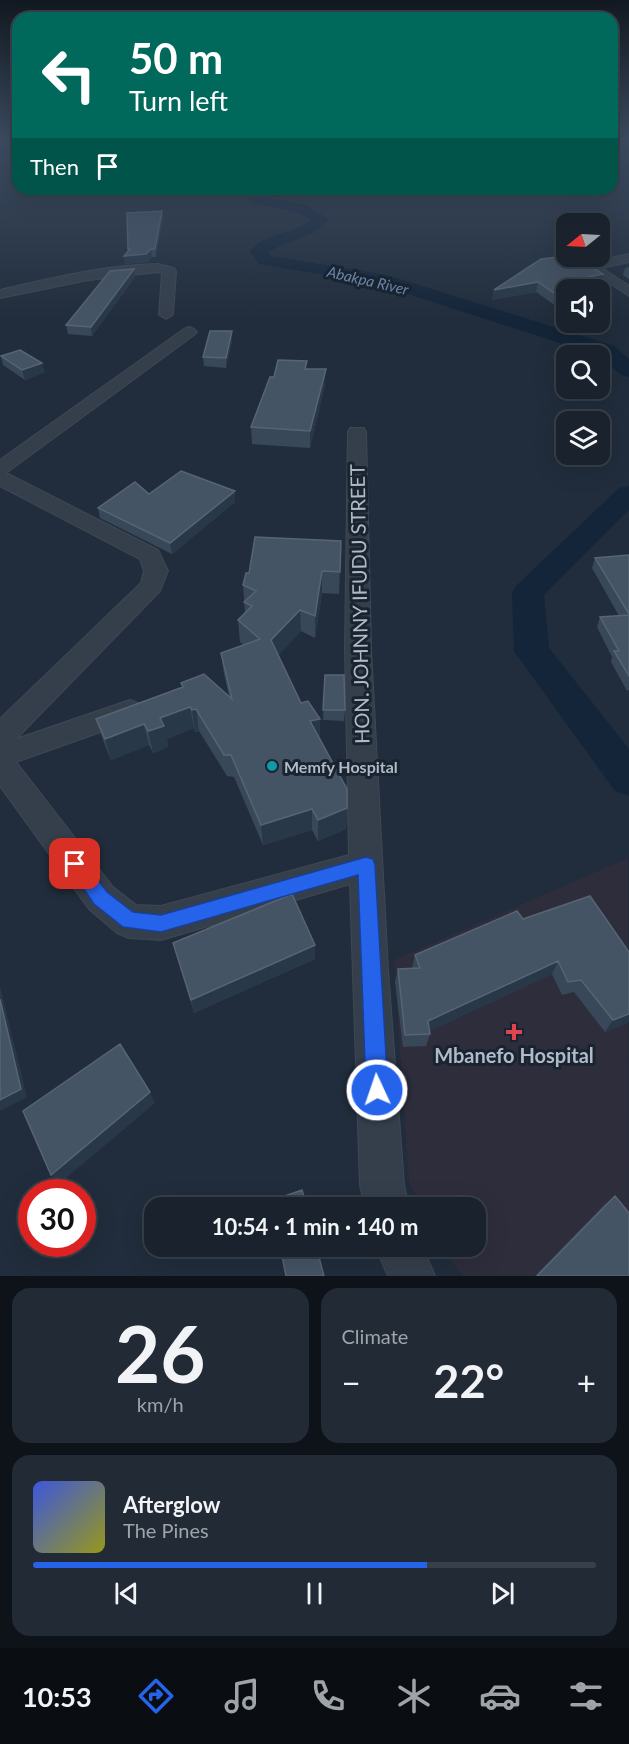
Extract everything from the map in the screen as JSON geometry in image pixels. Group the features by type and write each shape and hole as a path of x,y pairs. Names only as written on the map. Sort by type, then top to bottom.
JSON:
{"street":[{"path":"629,258 591,266 629,292"},
{"path":"0,294 121,271 163,268 169,271 166,315"},
{"path":"0,469 189,332"},
{"name":"HON. JOHNNY IFUDU STREET","path":"357,432 357,649 382,1185 385,1197"},
{"path":"0,478 150,555 156,571 152,586 0,737"},
{"path":"0,756 158,701"},
{"path":"0,763 101,898 129,921 161,923 366,865"},
{"path":"403,1257 412,1276"}],"shaded area":[{"name":"Mbanefo Hospital","path":"628,858 629,1276 463,1276 449,1257 486,1257 486,1197 416,1197 409,1182 394,960"}],"building":[{"path":"162,211 155,249 151,249 146,254 124,256 130,249 128,249 127,213"},
{"path":"556,257 556,267 592,267 603,274 588,277 589,279 556,279 556,295 538,282 494,290 541,259"},
{"path":"134,269 91,327 66,325 110,271"},
{"path":"210,331 232,331 226,358 203,357"},
{"path":"20,350 42,363 22,370 1,356"},
{"path":"278,360 307,361 305,369 326,369 310,431 251,427 270,377 274,377"},
{"path":"181,471 235,491 170,543 98,508 135,482 149,494"},
{"path":"255,537 341,541 340,572 322,571 315,616 300,610 271,640 301,703 308,701 320,719 310,721 347,789 347,808 318,820 312,809 261,825 231,755 224,755 196,709 192,710 190,707 160,718 164,726 148,731 144,724 105,739 96,719 183,687 181,683 204,674 232,699 221,653 260,639 238,620 252,606 244,602 256,591 243,585 246,573 249,573"},
{"path":"629,555 629,614 595,558"},
{"path":"629,615 629,676 614,651 619,651 600,617"},
{"path":"325,675 344,675 345,710 323,710"},
{"path":"292,894 315,945 191,1000 173,943"},
{"path":"590,896 629,952 629,1014 613,1020 581,980 568,982 558,961 428,1021 430,1034 405,1035 398,969 420,968 415,955 517,911 523,919"},
{"path":"0,999 21,1089 0,1100"},
{"path":"120,1044 150,1092 51,1175 23,1111"},
{"path":"302,1190 304,1197 282,1197"},
{"path":"615,1196 629,1213 629,1276 537,1276"},
{"path":"282,1257 319,1257 324,1276 286,1276"}],"waterway":[{"name":"Abakpa River","path":"259,200 300,208 321,219 307,231 277,240 259,251 265,260 380,279 606,351 629,370"},
{"name":"Abakpa River","path":"629,494 528,593 532,651 629,779"}],"place":[{"name":"Memfy Hospital","path":"272,766"},
{"name":"Mbanefo Hospital","path":"514,1032"}],"route":[{"path":"75,864 101,898 129,921 161,923 366,865 377,1090"}]}
